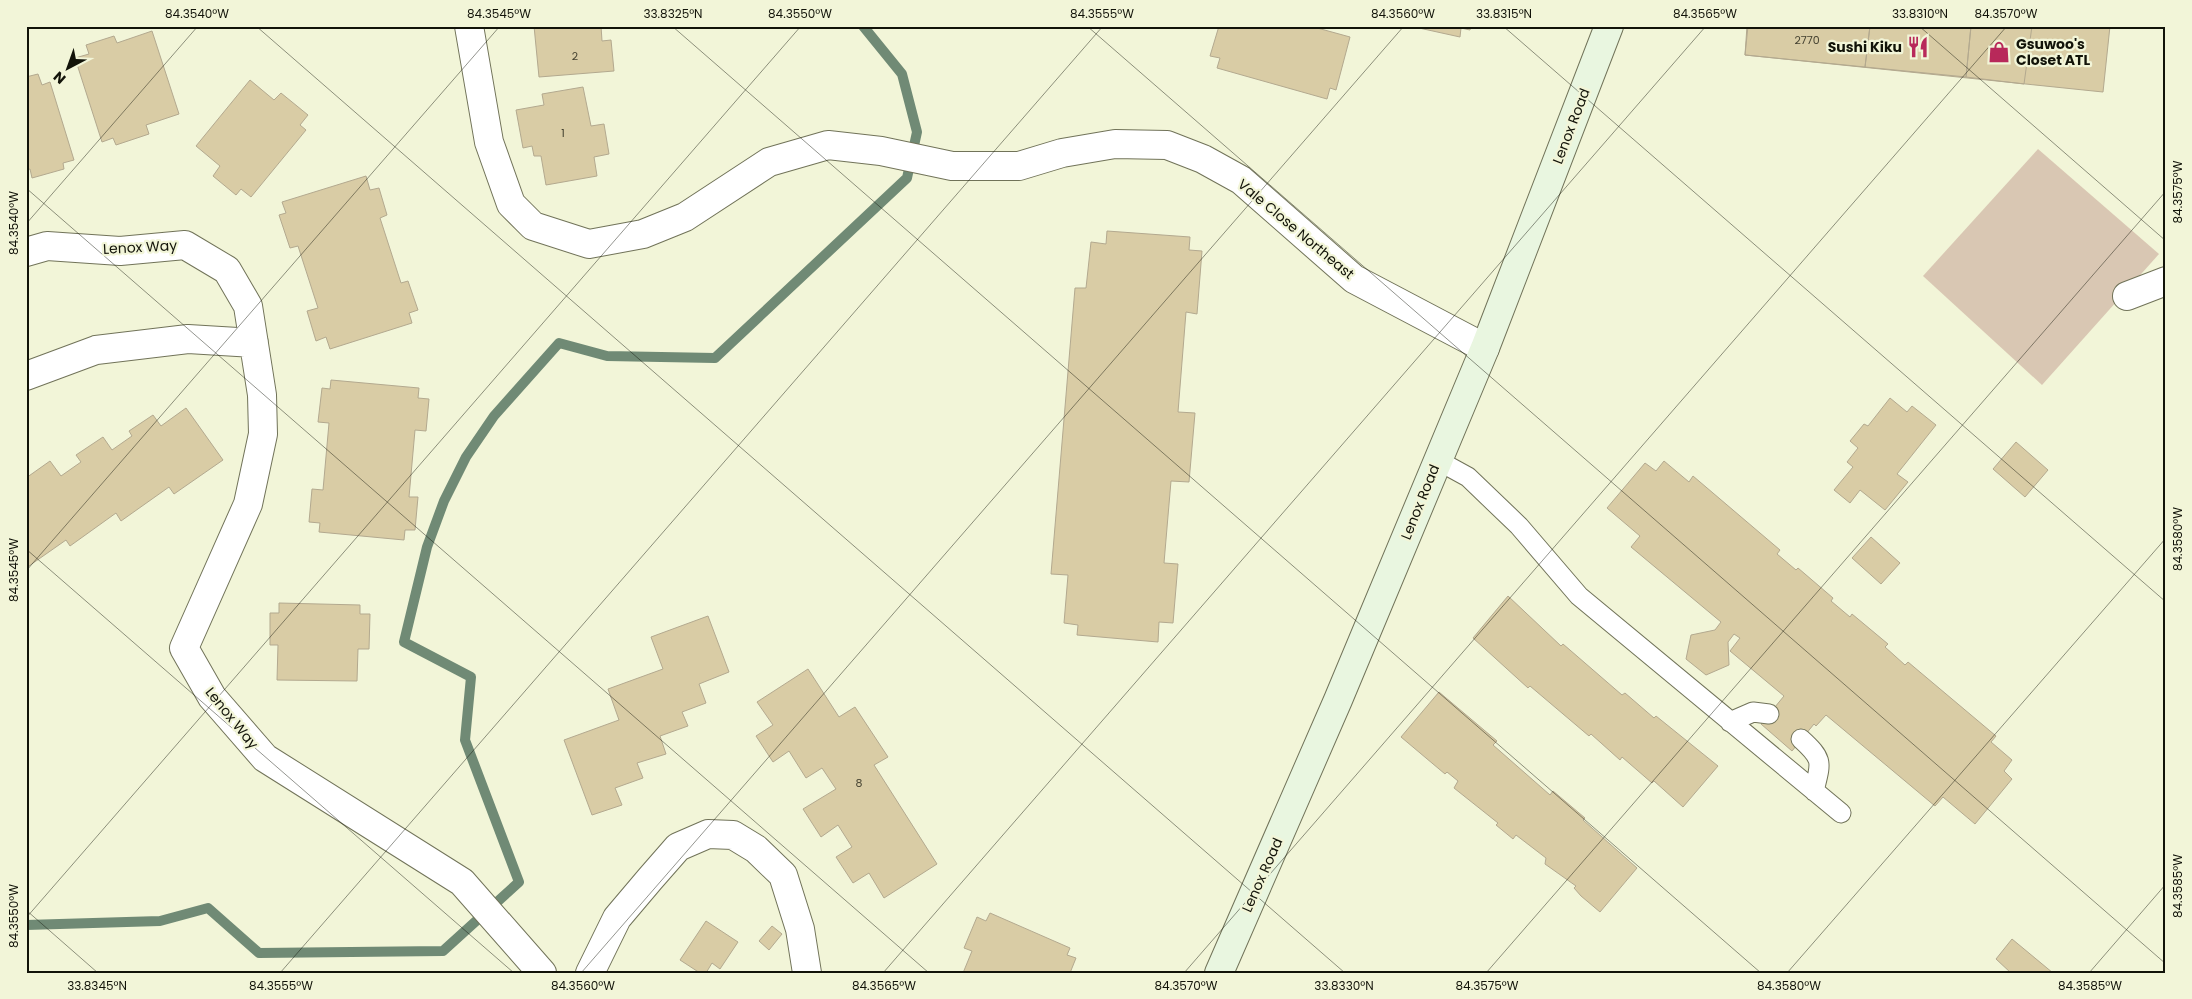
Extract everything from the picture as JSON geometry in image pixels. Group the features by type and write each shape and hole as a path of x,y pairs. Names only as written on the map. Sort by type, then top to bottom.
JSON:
{"street":[{"name":"Vale Close Northeast","path":"469,26 489,142 511,204 533,226 589,244 643,234 685,217 769,162 828,145 881,151 943,164 1019,166 1062,153 1115,144 1167,145 1203,159 1241,180 1354,279 1485,348"},
{"name":"Lenox Road","path":"1218,973 1338,700 1485,348 1609,26"},
{"name":"Lenox Way","path":"26,252 47,246 120,251 185,245 227,270 248,306 262,395 263,434 248,504 184,648 212,697 264,758 462,882 536,965"},
{"path":"2127,296 2166,281"},
{"path":"26,376 96,350 188,339 254,343"},
{"path":"590,973 617,918 650,879 678,847 708,834 733,835 756,848 783,875 800,929 807,973"}],"lane":[{"path":"1437,460 1468,478 1519,526 1579,596 1841,814"},
{"path":"1730,722 1753,712 1770,714"},
{"path":"1801,739 1817,754 1820,766 1814,791"}],"shaded area":[{"path":"2038,149 2159,254 2042,385 1923,276"}],"building":[{"path":"534,26 601,26 602,41 611,40 614,71 539,77"},
{"path":"1219,26 1310,26 1350,37 1336,90 1330,88 1327,99 1217,68 1220,58 1210,56"},
{"path":"1410,26 1471,26 1470,30 1461,28 1460,37"},
{"path":"1747,26 2110,26 2103,92 1745,55"},
{"path":"1748,26 1870,26 1865,67 1745,55"},
{"name":"Sushi Kiku","path":"1870,26 1971,26 1966,77 1865,67"},
{"name":"Gsuwoo's Closet ATL","path":"1971,26 2032,26 2024,84 1966,77"},
{"path":"152,31 179,114 146,125 149,134 116,145 113,138 102,142 75,58 89,54 86,45 114,36 117,43"},
{"path":"38,74 42,85 50,82 74,160 63,163 64,169 32,178 30,169 26,170 26,77"},
{"path":"250,80 274,100 281,93 308,115 300,125 306,130 251,197 241,189 236,195 213,176 220,166 196,146"},
{"path":"583,87 591,126 604,124 609,154 594,157 597,176 546,185 541,156 534,156 532,146 523,148 516,110 544,105 542,94"},
{"path":"366,176 370,190 379,188 387,215 380,218 401,283 408,281 418,310 409,313 412,323 330,349 326,337 316,341 307,311 318,308 298,246 290,248 279,215 286,213 282,202"},
{"path":"1107,231 1190,237 1189,250 1202,251 1197,314 1186,312 1178,412 1195,413 1189,482 1171,481 1164,563 1178,564 1173,623 1159,622 1158,642 1077,635 1078,625 1064,623 1068,575 1051,574 1075,288 1086,288 1091,242 1106,244"},
{"path":"331,380 419,388 418,398 429,399 426,431 415,430 409,497 418,497 415,530 405,530 404,540 319,532 320,523 309,522 312,489 323,490 329,423 318,422 322,388 330,389"},
{"path":"1890,398 1907,412 1912,406 1936,425 1897,474 1908,482 1885,510 1860,490 1850,503 1834,490 1853,467 1847,462 1858,448 1850,441 1864,424 1868,426"},
{"path":"186,408 223,460 174,494 169,487 121,521 116,513 70,546 66,540 26,568 26,478 50,461 61,476 81,462 76,455 103,437 112,450 132,436 129,431 153,415 161,426"},
{"path":"2016,442 2048,470 2025,497 1993,469"},
{"path":"1664,461 1689,482 1693,476 1780,550 1777,554 1796,570 1798,568 1833,598 1831,601 1850,617 1852,614 1888,644 1885,647 1905,665 1908,662 1996,736 1991,742 2012,760 2004,771 2012,779 1975,824 1943,797 1935,806 1826,715 1816,726 1814,724 1792,751 1761,724 1784,696 1730,651 1740,638 1734,634 1728,642 1729,665 1706,675 1686,659 1691,635 1715,630 1721,622 1631,547 1640,536 1607,508 1645,463 1656,471"},
{"path":"1871,537 1900,563 1881,584 1852,558"},
{"path":"1508,596 1561,646 1563,644 1622,695 1625,693 1654,718 1656,716 1718,766 1683,807 1654,781 1652,783 1622,757 1620,760 1591,734 1589,736 1530,686 1528,688 1473,638"},
{"path":"279,603 360,605 360,614 370,614 369,649 358,649 357,681 277,680 278,645 270,645 270,613 279,613"},
{"path":"708,616 729,672 699,684 706,703 682,712 688,726 660,736 666,754 637,763 643,778 615,788 622,805 592,815 564,740 619,720 608,689 663,669 651,637"},
{"path":"808,669 839,717 855,707 888,757 874,765 937,864 884,898 869,873 853,883 836,857 852,847 838,825 821,837 803,809 836,789 822,768 806,778 789,751 773,762 756,736 773,725 757,702"},
{"path":"1439,692 1497,741 1493,745 1550,795 1553,791 1585,818 1583,820 1637,868 1600,912 1581,896 1574,888 1576,886 1545,864 1546,858 1516,835 1513,839 1496,825 1498,823 1454,788 1458,781 1447,772 1445,774 1401,737"},
{"path":"990,913 1070,948 1067,955 1076,958 1070,973 963,973 972,951 964,948 977,917 986,921"},
{"path":"706,921 738,942 720,969 712,963 706,973 700,973 680,960"},
{"path":"772,926 782,934 769,950 759,941"},
{"path":"2012,939 2053,973 2011,973 1996,959"}],"waterway":[{"path":"26,925 160,921 208,908 259,953 443,951 519,882 465,740 471,677 404,642 427,547 444,501 466,457 494,416 559,343 607,356 715,358 907,178 917,132 902,74 863,26"}],"place":[{"name":"Sushi Kiku","path":"1918,47"},
{"name":"Gsuwoo's Closet ATL","path":"1999,52"}]}
